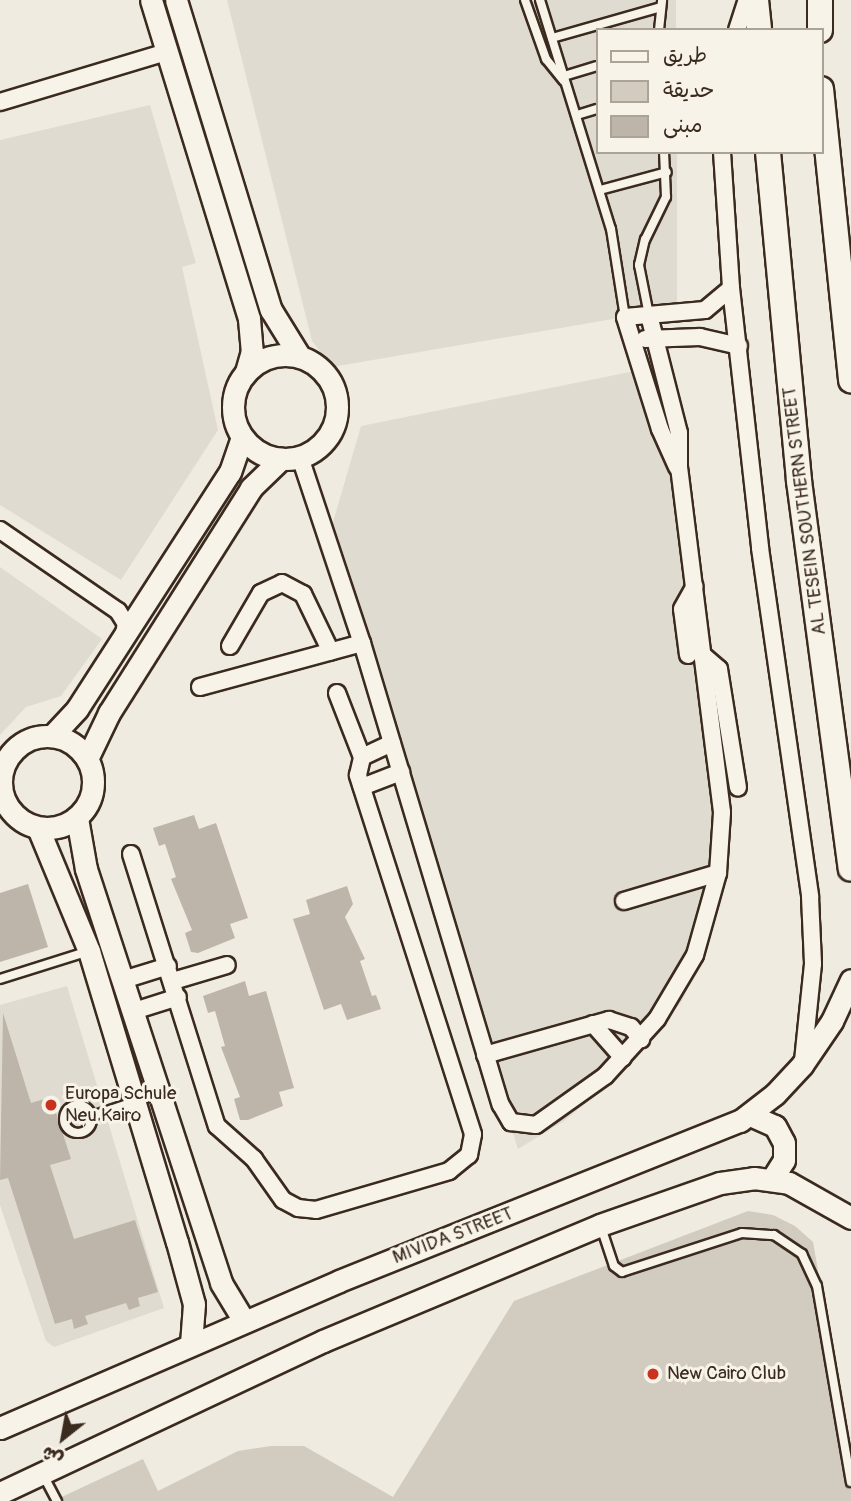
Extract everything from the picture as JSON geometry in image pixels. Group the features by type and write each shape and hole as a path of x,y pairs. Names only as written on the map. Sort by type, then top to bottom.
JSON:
{"main road":[{"path":"757,0 759,28"},
{"path":"820,28 821,0"},
{"path":"823,108 851,380"},
{"name":"AL TESEIN SOUTHERN STREET","path":"768,154 799,481 851,869"}],"street":[{"path":"151,0 249,319 252,351 233,404 243,437 255,450 290,458"},
{"path":"87,760 109,713 251,488 290,458 326,439 337,411 327,378 300,358 271,310 176,0"},
{"path":"738,28 747,0"},
{"path":"0,102 167,52"},
{"path":"722,154 731,288 760,548 810,897 813,975 802,1065"},
{"path":"834,212 851,238"},
{"path":"678,469 660,429 625,317 705,310 731,288"},
{"path":"290,458 362,643 506,1117 530,1127 585,1093 641,1039 672,998 695,955 718,873 722,812 696,656 695,586 678,469 677,421 649,315"},
{"path":"632,340 700,337 739,346"},
{"path":"246,372 276,356 300,358"},
{"path":"52,736 72,744 87,760 93,784 86,808 77,818 52,828 38,828 9,817 1,789 1,773 20,745 52,736 77,709 234,466 243,437"},
{"path":"0,530 118,611 126,624 127,632"},
{"path":"230,646 261,593 282,583 303,594 331,652"},
{"path":"127,632 155,641"},
{"path":"200,687 362,643"},
{"path":"696,656 719,669 738,787"},
{"path":"337,693 362,757"},
{"path":"131,854 217,1126 254,1159 290,1205 307,1210 325,1209 449,1171 466,1160 473,1134 357,769 362,757 392,743"},
{"path":"362,787 401,772"},
{"path":"77,818 86,869 221,1283 244,1321"},
{"path":"38,828 89,951 177,1242 194,1304 191,1344"},
{"path":"624,901 718,873"},
{"path":"123,980 228,965"},
{"name":"MIVIDA STREET","path":"0,1429 244,1321 750,1115 802,1065 832,1021 851,980"},
{"path":"134,1011 178,997"},
{"path":"485,1055 593,1024 617,1020 631,1027 641,1039"},
{"path":"593,1024 623,1058"},
{"path":"750,1115 775,1126 784,1143 784,1160 772,1179"},
{"path":"160,1187 187,1177"},
{"path":"0,1493 323,1341 600,1225 720,1183 772,1179 818,1196 851,1218"},
{"path":"177,1242 205,1233"}],"lane":[{"path":"525,0 546,59 565,80"},
{"path":"541,0 577,115 593,151 600,190 617,251 625,317"},
{"path":"552,38 662,4 659,28"},
{"path":"565,80 596,66"},
{"path":"577,115 596,109"},
{"path":"649,315 639,265 645,240 666,197 664,154"},
{"path":"600,190 667,172"},
{"path":"0,979 111,944"},
{"path":"89,1117 160,1093"},
{"path":"600,1225 614,1266 622,1272 743,1233 774,1235 802,1254 817,1286 851,1482"},
{"path":"42,1473 57,1501"}],"shaded area":[{"path":"227,0 676,0 676,28 596,28 596,154 677,154 677,308 332,367 312,341"},
{"path":"150,105 196,263 182,267 218,430 121,580 0,505 0,140"},
{"path":"660,366 699,609 724,852 706,943 682,1001 628,1068 564,1121 518,1149 327,543 361,426"},
{"path":"0,567 102,639 61,696 26,707 0,735"},
{"name":"Europa Schule Neu Kairo","path":"67,986 164,1308 54,1347 46,1341 0,1205 0,1005"}],"green space":[{"name":"New Cairo Club","path":"748,1211 773,1215 795,1226 813,1242 851,1457 851,1501 53,1501 143,1459 158,1491 238,1451 271,1446 304,1446 393,1497 514,1301"}],"building":[{"path":"194,815 199,829 216,823 248,918 230,924 235,938 198,953 191,952 185,933 192,930 171,879 176,877 165,844 159,846 153,828"},
{"path":"28,884 48,947 0,962 0,893"},
{"path":"347,886 353,904 345,917 365,959 360,961 372,996 376,995 381,1009 347,1020 341,1004 324,1010 293,919 310,914 306,900"},
{"path":"245,981 249,996 266,991 294,1088 279,1092 283,1106 248,1120 240,1120 234,1099 240,1097 221,1047 225,1046 215,1011 208,1013 203,996"},
{"path":"3,1013 31,1103 51,1097 71,1159 50,1165 74,1239 135,1220 158,1292 138,1298 140,1306 129,1310 126,1303 85,1316 88,1324 74,1329 72,1319 55,1324 8,1178 0,1180"}],"place":[{"name":"Europa Schule Neu Kairo","path":"51,1105"},
{"name":"New Cairo Club","path":"653,1374"}]}
